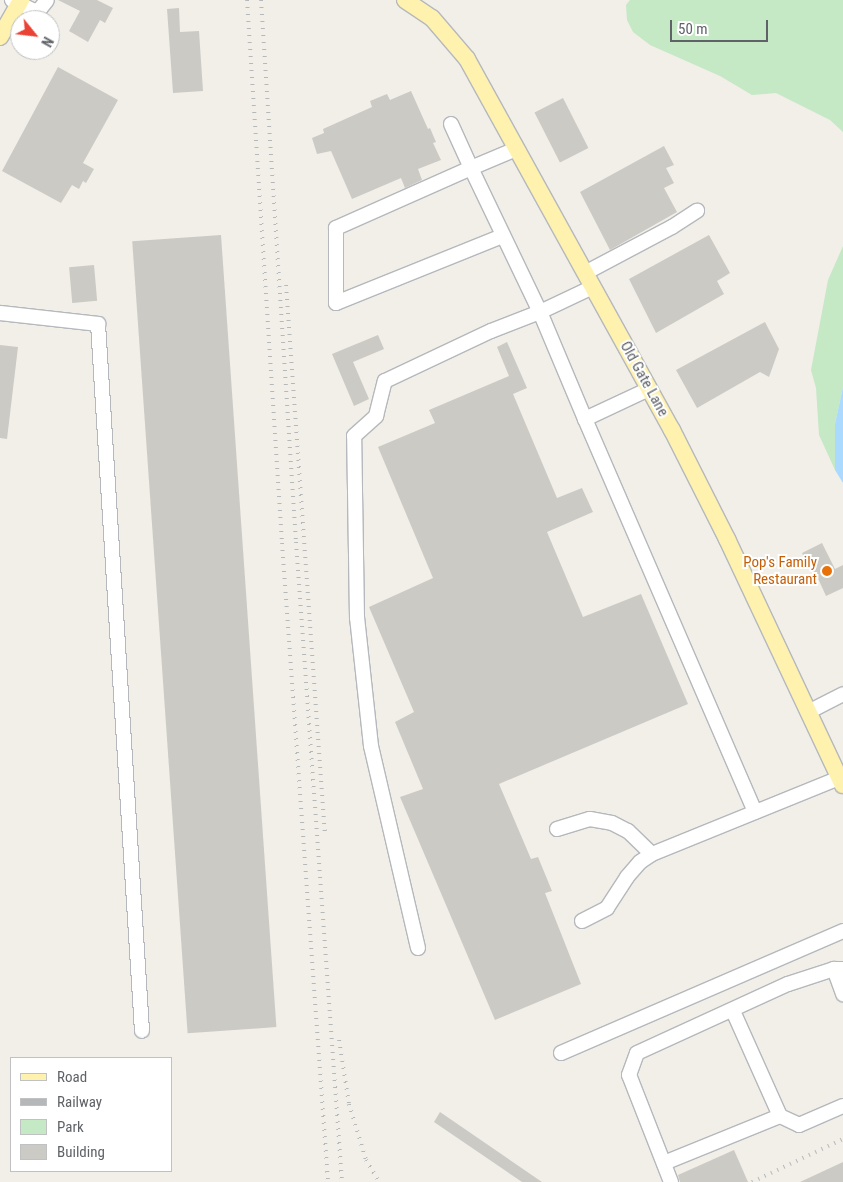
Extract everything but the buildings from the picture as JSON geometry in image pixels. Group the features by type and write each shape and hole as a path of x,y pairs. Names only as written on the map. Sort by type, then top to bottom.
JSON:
{"main road":[{"name":"Old Gate Lane","path":"405,0 422,5 467,59 650,389 727,539 842,783"},
{"path":"0,37 17,1"}],"street":[{"path":"17,1 35,11 40,9 47,0"},
{"path":"451,124 540,312 755,812"},
{"path":"503,236 336,303 336,228 516,149"},
{"path":"418,948 371,746 357,618 354,436 376,416 385,381 491,331 540,312 697,211"},
{"path":"0,313 98,324 142,1031"},
{"path":"585,419 650,389"},
{"path":"808,712 843,694"},
{"path":"582,921 606,908 627,877 640,862 652,854 755,812 842,783"},
{"path":"557,829 590,819 612,823 628,831 652,854"},
{"path":"561,1053 843,931"},
{"path":"671,1182 628,1075 637,1053 733,1011 788,984 838,969 843,994"},
{"path":"733,1011 780,1116 799,1125 843,1106"},
{"path":"664,1163 780,1116"}],"green space":[{"path":"630,0 843,0 843,132 830,120 776,93 752,95 720,76 650,45 633,32 627,20 626,5"},
{"path":"843,246 843,387 835,424 835,470 819,435 816,388 811,370 828,280"}],"water":[{"path":"843,387 843,483 835,470 835,424"}],"railway":[{"path":"247,0 282,543 328,1182"},
{"path":"261,0 296,542 342,1182"},
{"path":"286,285 325,836"},
{"path":"339,1040 349,1104 366,1160 379,1182"},
{"path":"752,1182 843,1139"}],"place":[{"name":"Pop's Family Restaurant","path":"827,571"}]}
